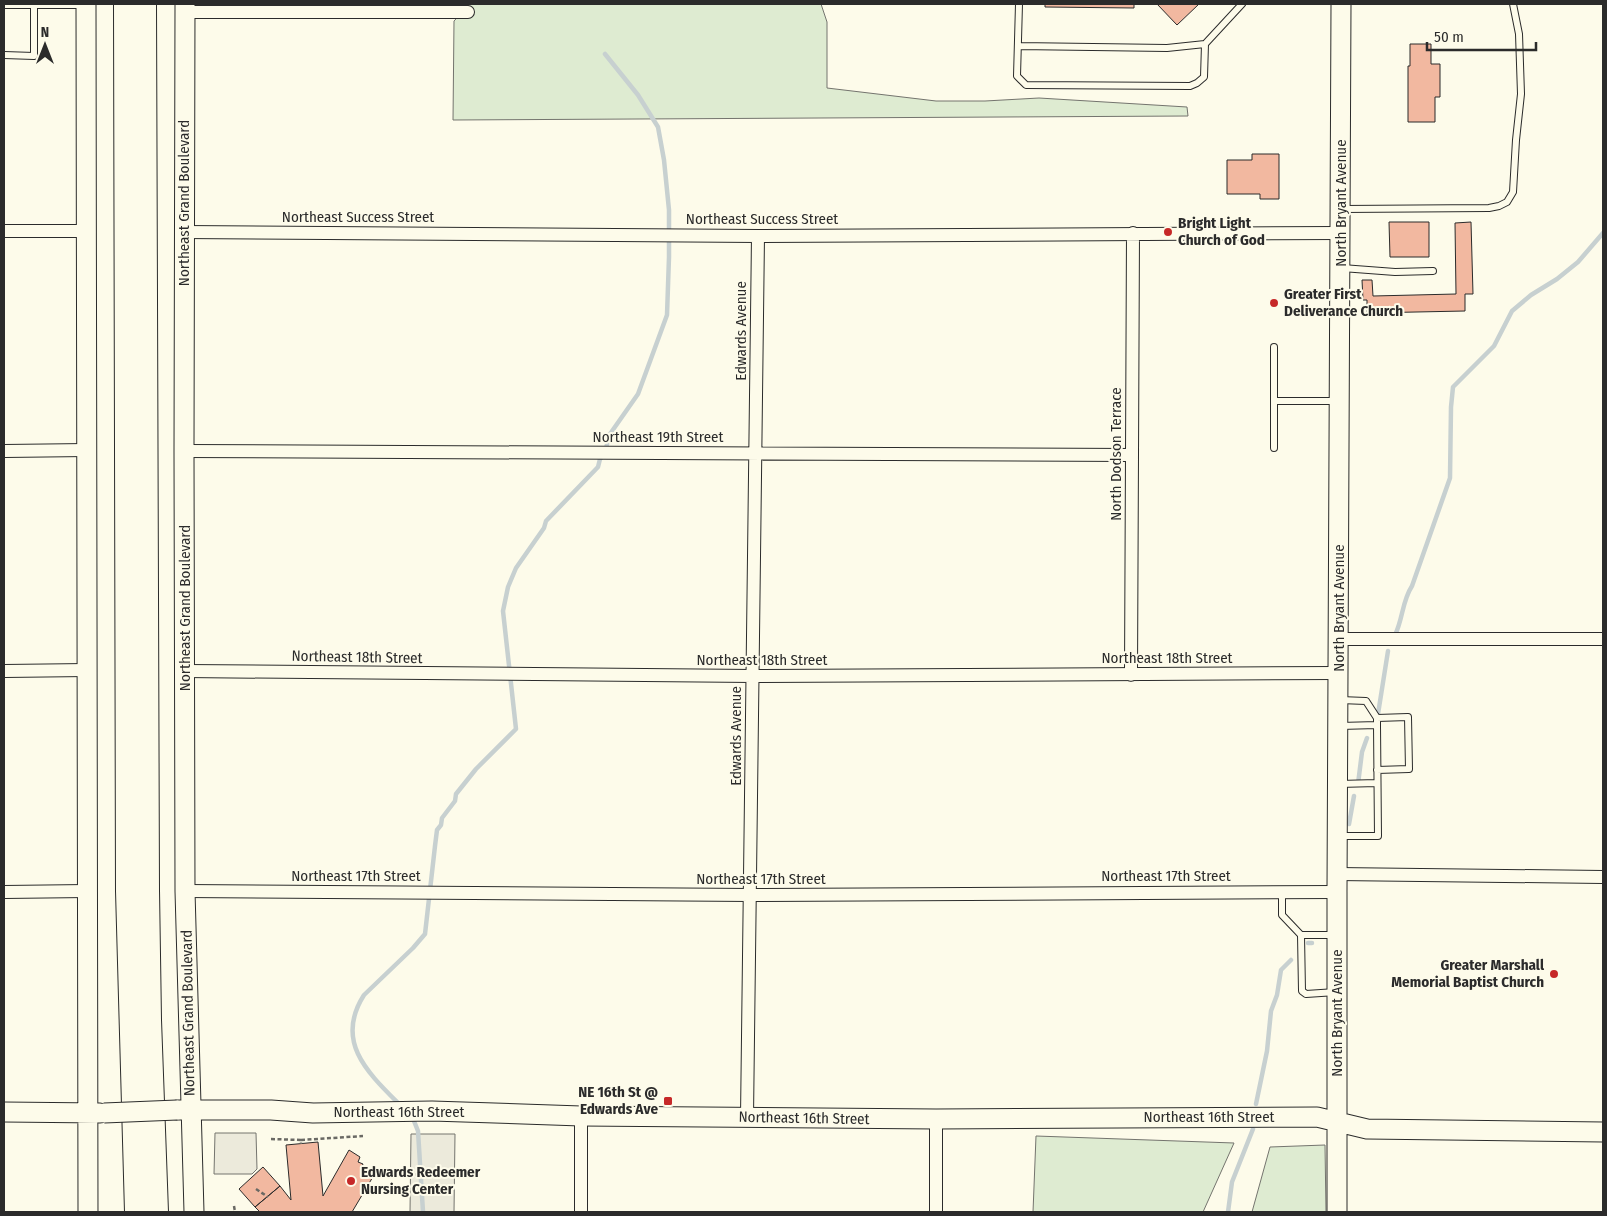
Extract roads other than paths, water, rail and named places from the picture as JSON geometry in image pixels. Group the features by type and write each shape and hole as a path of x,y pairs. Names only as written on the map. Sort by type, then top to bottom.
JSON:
{"highway":[{"path":"126,4 128,891 137,1212"},
{"path":"144,4 147,890 149,1029 156,1212"}],"street":[{"name":"North Bryant Avenue","path":"1337,1212 1341,4"},
{"path":"86,5 88,891 96,1113 88,1212"},
{"path":"185,8 468,12"},
{"name":"Northeast Grand Boulevard","path":"185,8 184,1110 194,1212"},
{"path":"4,231 86,231"},
{"name":"Northeast Success Street","path":"184,232 758,236 1341,233"},
{"name":"North Dodson Terrace","path":"1131,675 1132,233"},
{"name":"Edwards Avenue","path":"747,1117 758,236"},
{"path":"4,451 87,450"},
{"name":"Northeast 19th Street","path":"184,451 1132,455"},
{"path":"1339,639 1603,639"},
{"path":"4,672 87,670"},
{"name":"Northeast 18th Street","path":"185,671 752,676 1338,673"},
{"name":"Northeast 17th Street","path":"185,891 751,895 1282,892 1337,883 1603,877"},
{"path":"4,892 88,891"},
{"name":"Northeast 16th Street","path":"4,1112 96,1113 271,1110 313,1113 423,1111 580,1116 936,1119 1317,1117 1367,1129 1603,1132"},
{"path":"580,1116 581,1212"},
{"path":"936,1119 936,1212"}],"lane":[{"path":"1019,4 1017,76 1026,85 1190,86 1204,78 1204,44"},
{"path":"1018,46 1167,48 1204,44 1242,4"},
{"path":"1341,209 1490,208 1507,202 1513,192 1521,94 1519,34 1514,4"},
{"path":"4,5 86,5"},
{"path":"4,56 34,56 34,5"},
{"path":"1341,268 1395,272 1433,271"},
{"path":"1274,347 1274,448"},
{"path":"1274,401 1340,401"},
{"path":"1338,700 1366,702 1377,721 1378,836 1338,836"},
{"path":"1338,726 1408,717 1409,769 1377,770"},
{"path":"1338,784 1377,783"},
{"path":"1282,892 1282,915 1301,935 1302,991 1306,994 1338,992"},
{"path":"1301,935 1337,935"}],"waterway":[{"path":"401,1106 377,1081 359,1056 352,1028 356,1012 364,995 425,934 437,830 441,825 442,818 455,801 456,794 476,769 516,729 503,611 508,587 516,568 544,528 546,521 598,467 600,459 604,455 610,434 638,394 667,315 669,210 664,160 658,127 638,95 605,54"},
{"path":"1395,635 1406,598 1412,586 1450,478 1453,387 1494,346 1512,311 1531,295 1557,279 1578,262 1603,233"},
{"path":"1378,714 1388,651"},
{"path":"1358,784 1362,752 1367,738"},
{"path":"1349,824 1354,796"},
{"path":"1256,1104 1267,1051 1271,1011 1277,995 1281,970 1291,960"},
{"path":"412,1116 418,1131 423,1212"},
{"path":"1228,1212 1232,1182 1253,1129"}],"place":[{"name":"Bright Light Church of God","path":"1168,232"},
{"name":"Greater First Deliverance Church","path":"1274,303"},
{"name":"Greater Marshall Memorial Baptist Church","path":"1554,974"},
{"name":"NE 16th St @ Edwards Ave","path":"668,1101"},
{"name":"Edwards Redeemer Nursing Center","path":"351,1181"}]}
